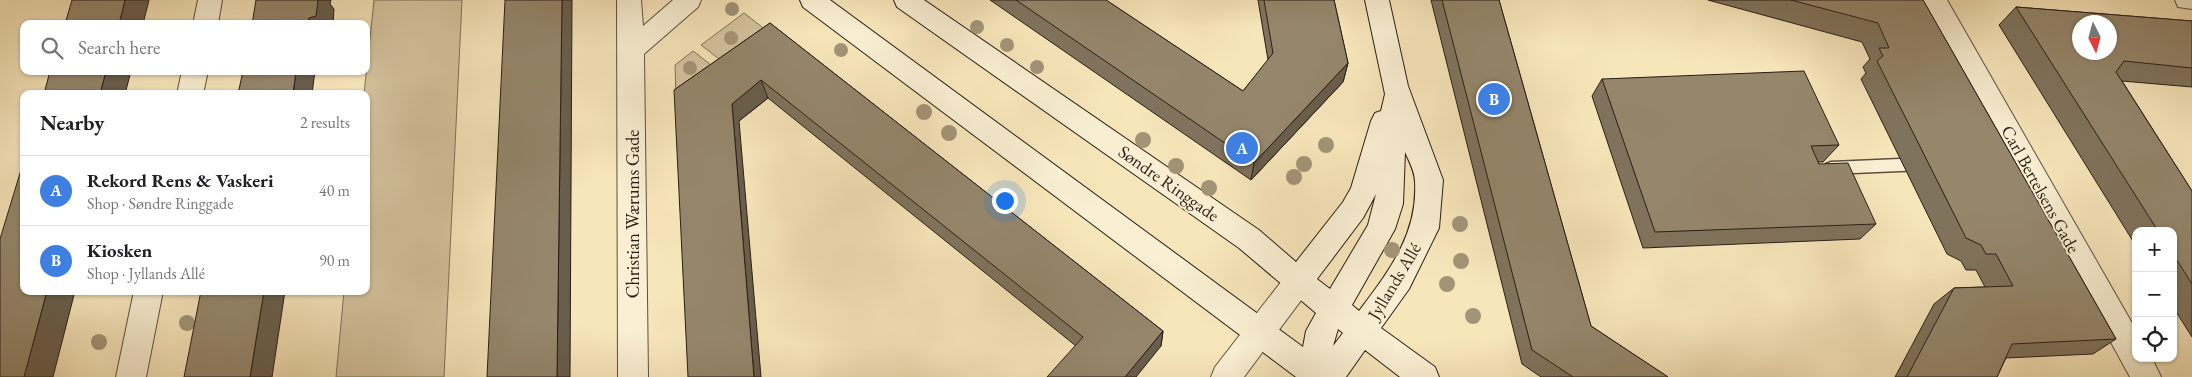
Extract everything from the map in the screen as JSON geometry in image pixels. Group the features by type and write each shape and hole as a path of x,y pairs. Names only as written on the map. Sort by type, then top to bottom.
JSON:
{"street":[{"path":"206,20 210,0"},
{"name":"Christian Wærums Gade","path":"629,0 633,377"},
{"path":"631,50 690,0"},
{"path":"812,0 1260,332 1324,377"},
{"name":"Søndre Ringgade","path":"906,0 1249,239 1298,282 1424,377"},
{"name":"Jyllands Allé","path":"1324,377 1362,332 1399,280 1424,228 1428,204 1429,180 1395,86 1376,0"},
{"name":"Carl Bertelsens Gade","path":"1935,0 2014,160 2146,377"},
{"path":"2187,0 2192,0"},
{"path":"191,90 194,75"},
{"path":"1324,377 1317,352 1321,331 1381,229 1389,204 1395,86"},
{"name":"Jyllands Allé","path":"1226,377 1353,210 1364,190 1395,86"},
{"path":"131,377 148,295"}],"lane":[{"path":"1815,169 1935,164"}],"shaded area":[{"path":"374,0 462,0 444,377 336,377 344,295 370,295 370,90 364,90 366,75 370,75 370,38"},
{"path":"744,13 766,30 723,62 701,45"},
{"path":"693,51 715,68 676,98 675,65"}],"building":[{"path":"72,0 125,0 120,20 66,20"},
{"path":"256,0 318,0 316,16 309,18 309,20 253,20"},
{"path":"505,0 562,0 557,377 487,377"},
{"path":"1016,0 1106,0 1243,91 1273,53 1264,0 1334,0 1348,63 1254,163"},
{"path":"1442,0 1499,0 1591,326 1668,377 1573,377 1532,350"},
{"path":"1791,0 1923,0 2116,339 2012,344 1997,377 1907,377 1954,288 2013,286 1996,254 1986,254 1981,245 1966,238 1877,61 1883,56 1879,48 1889,48 1878,23"},
{"path":"2016,7 2117,15 2072,15 2072,60 2117,60 2117,15 2192,21 2192,68 2124,61 2116,72 2192,191 2192,284 2177,260 2177,227 2155,227"},
{"path":"770,23 1163,331 1125,377 1047,377 1083,337 761,80 732,104 754,377 688,377 674,90"},
{"path":"1804,71 1839,145 1811,146 1819,164 1848,163 1876,224 1655,232 1602,79"},
{"path":"49,75 105,75 101,90 45,90"},
{"path":"242,75 295,75 294,90 239,90"},
{"path":"20,173 20,295 46,295 24,377 0,377 0,239"},
{"path":"200,295 263,295 250,377 184,377"}],"place":[{"name":"Kiosken","path":"1494,99"},
{"name":"Rekord Rens & Vaskeri","path":"1242,148"}]}
